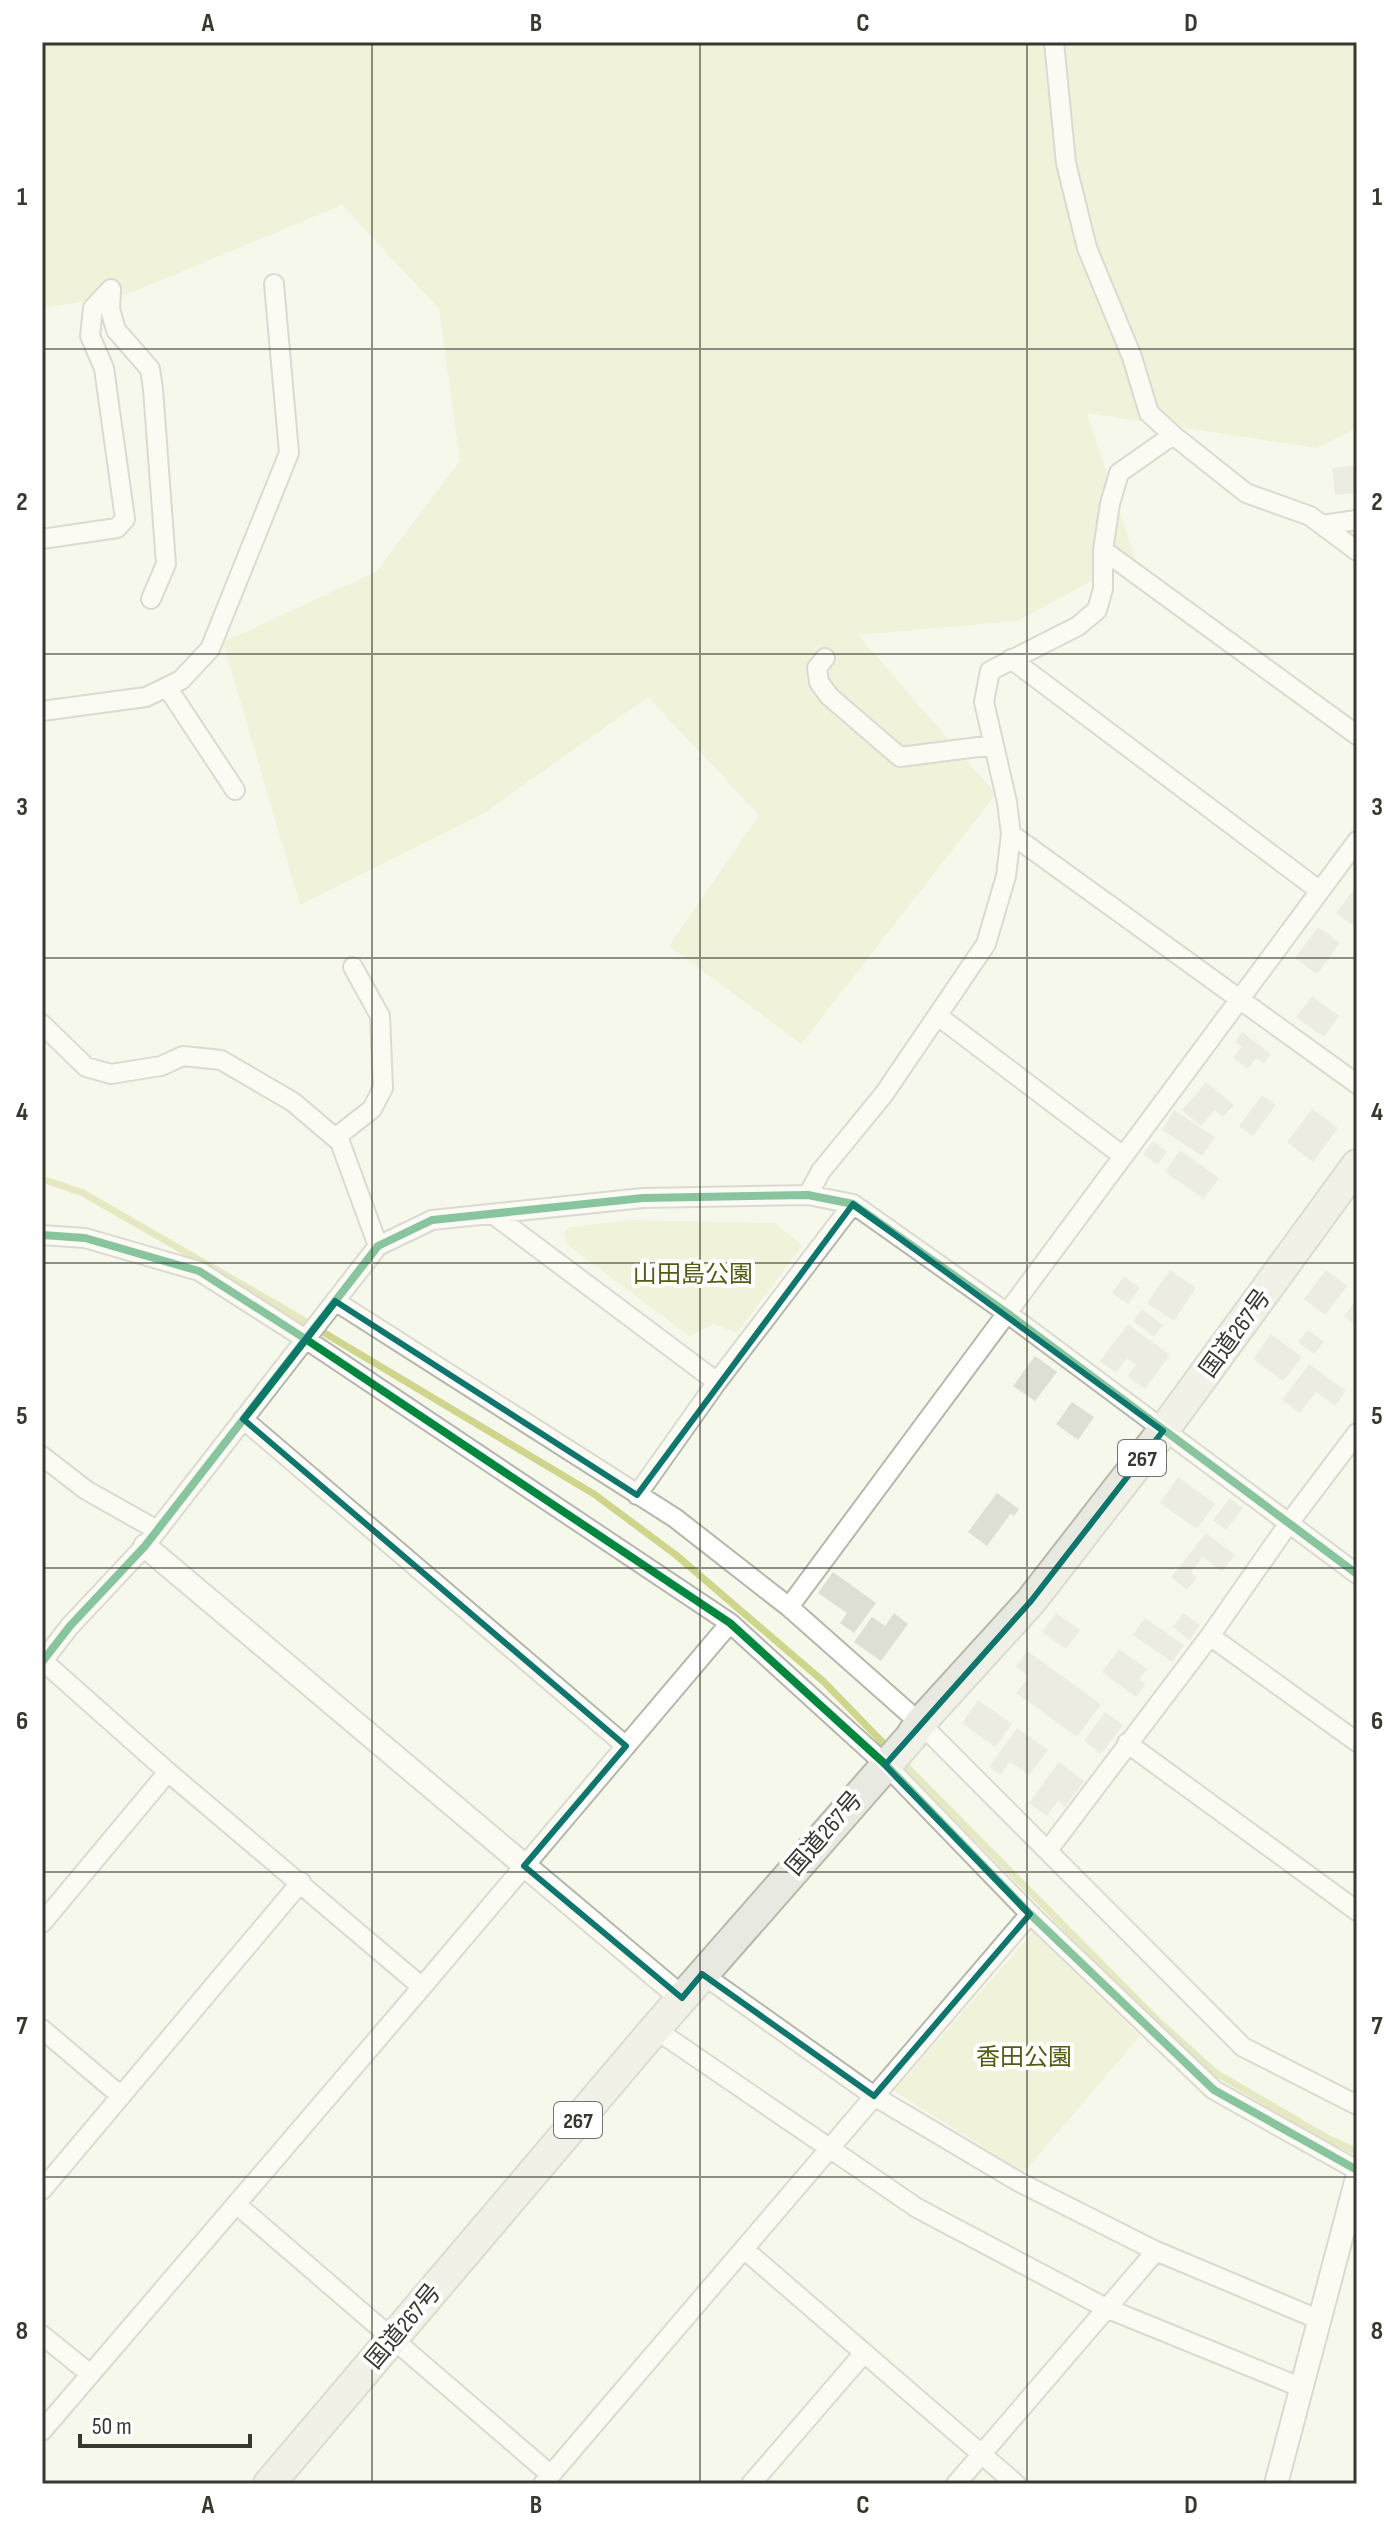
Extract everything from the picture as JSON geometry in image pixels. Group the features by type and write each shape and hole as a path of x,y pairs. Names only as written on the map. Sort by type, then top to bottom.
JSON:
{"highway":[{"name":"国道267号","path":"269,2484 702,1974 1031,1601 1163,1431 1357,1165"}],"street":[{"path":"1054,42 1066,163 1087,248 1132,357 1149,413 1246,493 1310,516 1357,551"},
{"path":"42,711 146,697 181,680 210,649 289,453 274,284"},
{"path":"42,539 117,528 125,519 104,368 90,336 93,308 111,289 110,309 116,330 150,369 153,389 166,564 151,599"},
{"path":"808,1195 821,1171 884,1094 986,944 1006,876 1011,834 984,702 990,671 1078,626 1097,610 1103,589 1103,550 1110,504 1119,473 1173,435"},
{"path":"1322,525 1357,520"},
{"path":"1103,550 1357,735"},
{"path":"825,658 817,668 819,682 829,696 900,757 994,745"},
{"path":"1011,659 1320,891"},
{"path":"167,687 235,790"},
{"path":"1011,834 1357,1084"},
{"path":"789,1607 1357,841"},
{"path":"335,1138 372,1109 383,1088 380,1016 353,967"},
{"path":"938,1016 1123,1156"},
{"path":"42,1024 86,1067 111,1074 161,1066 183,1056 221,1060 293,1102 340,1142 378,1246"},
{"path":"422,1987 168,1772 43,1661 70,1626 151,1538 378,1246 432,1220 643,1198 808,1195 853,1204 1007,1313 1357,1574"},
{"path":"637,1495 717,1382 853,1204"},
{"path":"494,1215 717,1382"},
{"path":"42,1235 85,1238 199,1271 305,1337 730,1623 1048,1850 1243,2047 1357,2105"},
{"path":"330,1308 675,1518 789,1607 1030,1914 1214,2090 1357,2170"},
{"path":"243,1419 626,1746"},
{"path":"1048,1850 1210,1636 1357,1433"},
{"path":"42,1456 151,1538 524,1866 682,1998"},
{"path":"42,2431 730,1623"},
{"path":"1210,1636 1357,1742"},
{"path":"1127,1743 1357,1911"},
{"path":"42,1923 168,1772"},
{"path":"42,2190 301,1882"},
{"path":"236,2204 392,2338 547,2480 1030,1914"},
{"path":"702,1974 874,2096 1019,2182 1156,2251 1320,2320"},
{"path":"42,2029 121,2096"},
{"path":"655,2029 917,2208 1106,2308 1300,2387"},
{"path":"1276,2484 1357,2178"},
{"path":"745,2250 1016,2484"},
{"path":"956,2484 1156,2251"},
{"path":"42,2335 89,2373"},
{"path":"751,2484 864,2353"}],"highlighted area":[{"path":"853,1204 1163,1431 1031,1601 885,1765 1030,1914 874,2096 702,1974 682,1998 524,1866 626,1746 243,1419 335,1301 637,1495"}],"green space":[{"path":"42,42 1357,42 1357,428 1317,448 1087,413 1135,558 1017,621 858,635 996,794 801,1044 669,946 759,815 648,697 481,815 300,905 223,642 376,572 460,461 439,309 342,205 125,295 42,308"},
{"name":"山田島公園","path":"634,1220 775,1223 802,1246 737,1333 714,1324 689,1336 568,1245 563,1233 570,1227"},
{"name":"香田公園","path":"1033,1932 1140,2036 1024,2172 894,2091"}],"building":[{"path":"1357,465 1357,493 1335,495 1332,468"},
{"path":"1357,885 1357,923 1354,926 1336,913"},
{"path":"1318,927 1340,943 1317,974 1295,958"},
{"path":"1312,996 1339,1016 1324,1037 1296,1017"},
{"path":"1242,1032 1271,1054 1264,1063 1256,1058 1248,1069 1233,1058 1242,1047 1235,1042"},
{"path":"1206,1082 1234,1105 1223,1117 1215,1110 1201,1126 1182,1110"},
{"path":"1262,1095 1276,1105 1253,1136 1239,1126"},
{"path":"1312,1109 1338,1128 1313,1162 1287,1142"},
{"path":"1174,1110 1215,1137 1202,1156 1162,1130"},
{"path":"1153,1141 1167,1152 1157,1165 1143,1154"},
{"path":"1180,1150 1219,1178 1204,1199 1165,1172"},
{"path":"1170,1270 1196,1288 1174,1321 1147,1303"},
{"path":"1326,1270 1347,1286 1325,1315 1304,1299"},
{"path":"1124,1276 1140,1288 1128,1304 1112,1293"},
{"path":"1357,1299 1357,1326 1344,1316"},
{"path":"1142,1309 1163,1325 1154,1337 1133,1321"},
{"path":"1128,1324 1170,1355 1145,1389 1127,1376 1136,1365 1127,1358 1116,1373 1100,1361"},
{"path":"1308,1330 1324,1342 1314,1354 1298,1342"},
{"path":"1271,1334 1302,1357 1283,1381 1253,1359"},
{"path":"1035,1356 1057,1372 1035,1401 1013,1386"},
{"path":"1309,1364 1346,1391 1335,1406 1316,1392 1300,1413 1282,1400"},
{"path":"1072,1402 1094,1417 1078,1440 1056,1424"},
{"path":"1178,1477 1215,1504 1197,1529 1160,1503"},
{"path":"997,1493 1019,1509 1014,1516 1011,1513 987,1546 968,1532"},
{"path":"1230,1498 1243,1508 1226,1530 1213,1520"},
{"path":"1206,1533 1235,1555 1222,1572 1203,1557 1191,1572 1197,1578 1187,1590 1171,1577"},
{"path":"833,1572 876,1603 854,1633 840,1623 847,1613 818,1593"},
{"path":"894,1613 908,1624 881,1661 854,1642 872,1617 885,1626"},
{"path":"1056,1613 1080,1630 1066,1649 1042,1632"},
{"path":"1183,1613 1200,1625 1189,1640 1173,1627"},
{"path":"1145,1618 1184,1645 1172,1662 1133,1635"},
{"path":"1119,1649 1147,1669 1139,1680 1146,1684 1136,1697 1102,1672"},
{"path":"1027,1651 1101,1704 1077,1737 1016,1693 1029,1676 1016,1667"},
{"path":"978,1700 1012,1724 995,1747 962,1723"},
{"path":"1105,1712 1123,1725 1101,1754 1084,1741"},
{"path":"1017,1728 1048,1750 1029,1775 1010,1762 1001,1775 989,1767"},
{"path":"1059,1762 1084,1781 1065,1807 1058,1801 1047,1816 1029,1803"}],"waterway":[{"path":"42,1179 83,1193 594,1494 676,1555 824,1682 891,1751"},
{"path":"900,1760 1157,2020 1216,2073 1327,2138 1357,2152"}],"cycle path":[{"path":"42,1662 70,1626 145,1546 378,1246 432,1220 643,1198 808,1195 853,1204 1007,1313 1357,1574"},
{"path":"42,1235 85,1238 199,1271 730,1623 885,1764 1030,1914 1214,2090 1357,2170"}]}
